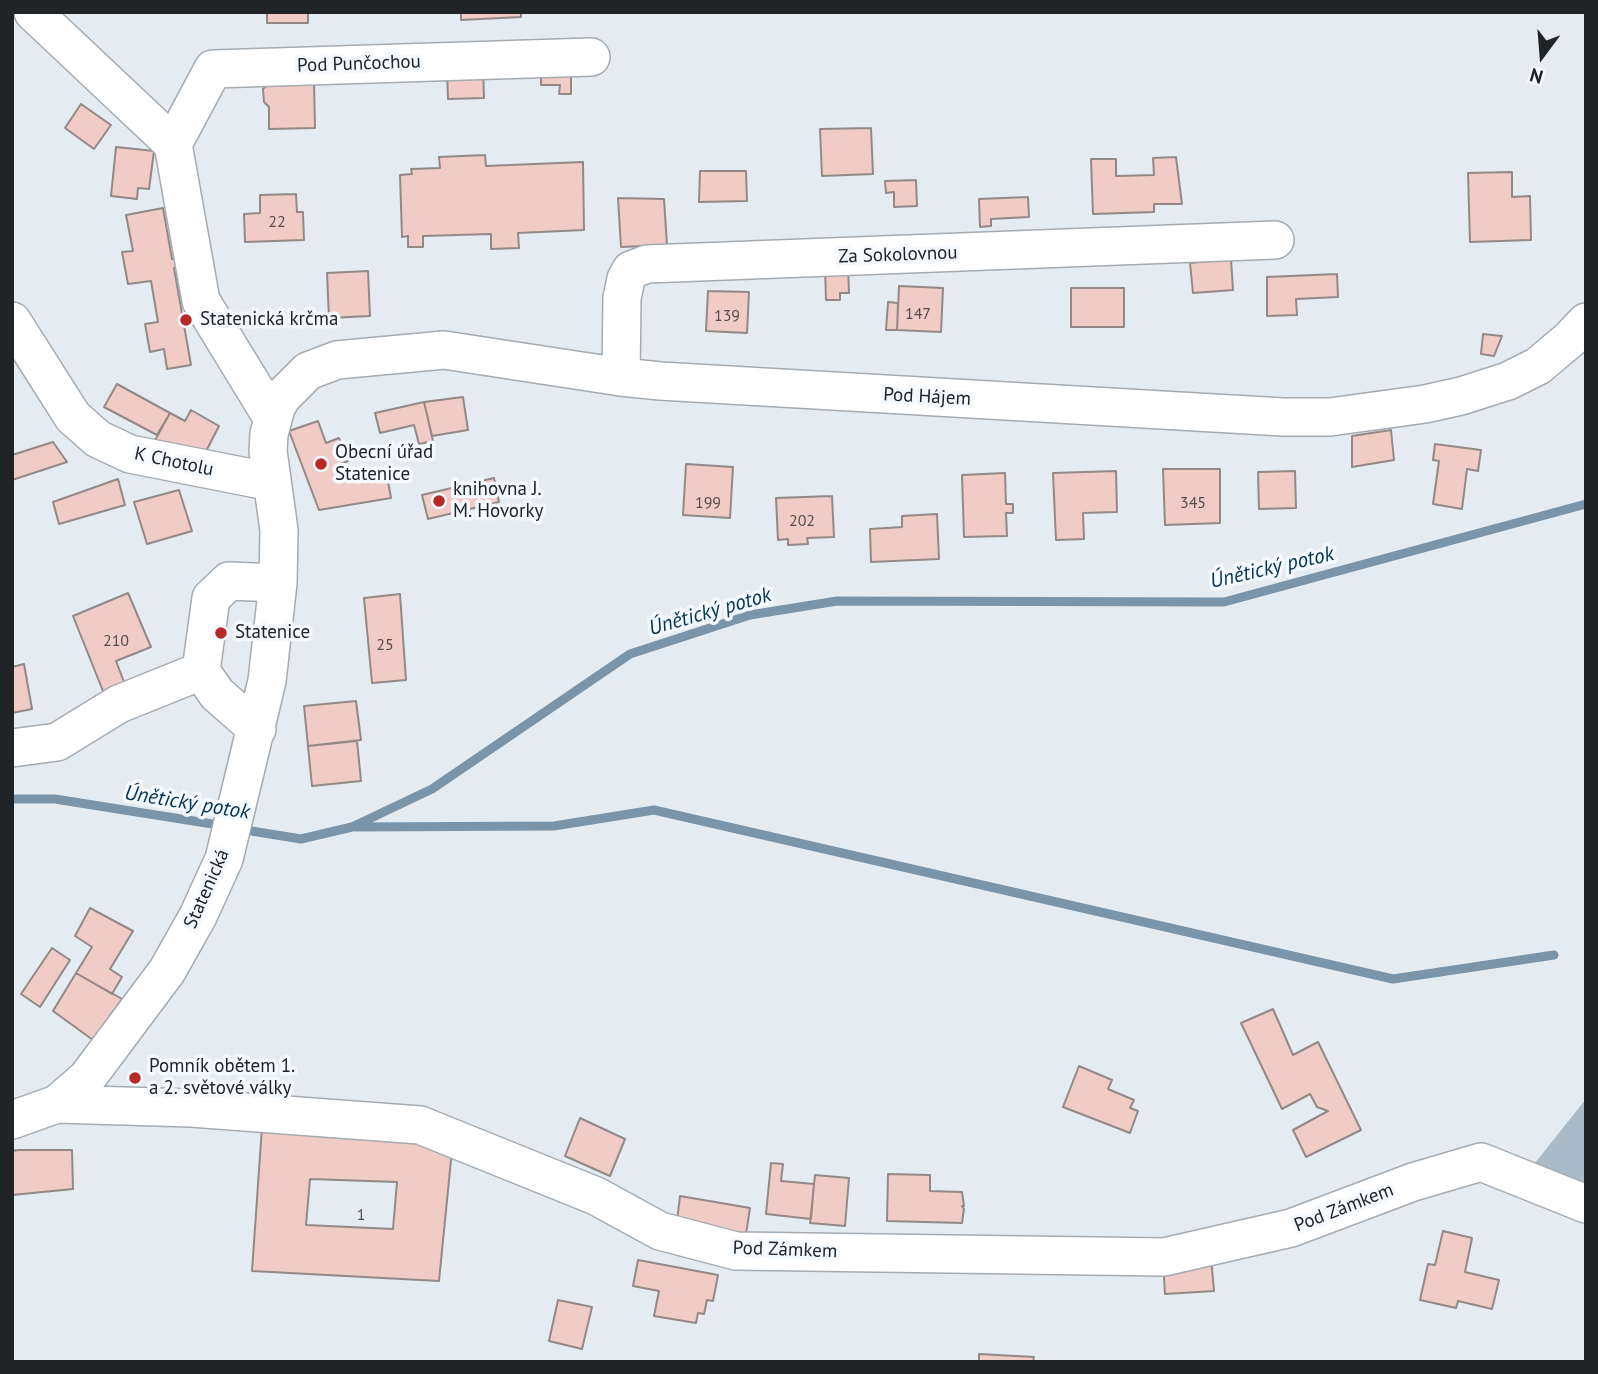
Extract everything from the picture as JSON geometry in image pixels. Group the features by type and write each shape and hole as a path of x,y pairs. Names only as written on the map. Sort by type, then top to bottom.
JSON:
{"street":[{"path":"33,12 173,144 201,301 273,419"},
{"name":"Pod Punčochou","path":"173,144 213,69 591,57"},
{"name":"Za Sokolovnou","path":"621,377 622,298 626,279 631,270 647,264 1275,240"},
{"name":"K Chotolu","path":"12,321 74,416 98,439 130,454 272,482"},
{"name":"Pod Hájem","path":"273,419 282,397 308,371 337,360 444,350 621,377 1256,416 1330,417 1425,404 1508,381 1538,366 1586,322"},
{"name":"Statenická","path":"12,1120 57,1104 87,1078 167,971 198,915 224,859 267,681 278,583 279,530 268,451 273,419"},
{"path":"257,729 217,694 201,671 211,598 229,582 278,583"},
{"path":"12,748 57,742 119,704 201,671"},
{"name":"Pod Zámkem","path":"57,1104 191,1108 420,1125 596,1196 660,1231 736,1251 1164,1257 1291,1228 1413,1182 1481,1162 1586,1204"}],"shaded area":[{"path":"1586,1099 1586,1214 1511,1193"}],"building":[{"path":"267,12 308,12 308,23 267,23"},
{"path":"461,12 521,12 521,17 461,20"},
{"path":"541,66 571,66 571,94 559,94 560,85 541,85"},
{"path":"483,67 484,98 448,99 447,69"},
{"path":"314,83 315,128 269,129 269,107 264,102 263,89 268,84"},
{"path":"81,104 111,125 94,149 65,128"},
{"path":"871,128 873,174 822,176 820,129"},
{"path":"116,147 154,151 149,189 138,188 137,199 111,196"},
{"path":"485,155 486,166 583,162 584,230 518,233 519,248 491,249 491,234 423,236 423,247 408,247 408,236 402,237 400,175 412,174 411,169 440,168 439,157"},
{"path":"1176,157 1182,204 1154,204 1154,212 1093,214 1091,159 1116,159 1116,176 1154,175 1153,158"},
{"path":"700,171 746,171 747,201 699,202"},
{"path":"1512,172 1512,197 1530,196 1531,240 1470,242 1468,173"},
{"path":"916,180 917,206 894,207 894,192 886,193 885,181"},
{"path":"296,194 297,212 303,212 304,240 245,242 244,214 260,213 260,195"},
{"path":"1028,197 1029,217 991,219 991,226 980,227 979,199"},
{"path":"618,198 664,199 667,245 621,247"},
{"path":"163,208 172,259 180,258 182,267 174,268 191,365 167,369 164,349 150,352 145,324 158,322 151,281 128,284 122,252 133,251 126,215"},
{"path":"1231,259 1233,290 1193,293 1190,263"},
{"path":"825,266 848,266 849,293 840,293 840,300 826,300"},
{"path":"368,271 370,316 329,318 327,273"},
{"path":"1337,274 1338,297 1296,299 1297,315 1267,316 1267,277"},
{"path":"899,286 943,288 941,332 897,330"},
{"path":"1071,288 1124,288 1124,327 1071,327"},
{"path":"708,291 749,292 747,333 706,331"},
{"path":"888,302 898,303 897,330 886,330"},
{"path":"1483,334 1502,336 1494,356 1481,354"},
{"path":"117,384 170,413 157,435 104,407"},
{"path":"463,397 468,430 432,436 424,402"},
{"path":"424,402 433,441 419,444 414,425 380,433 375,413"},
{"path":"191,410 219,426 202,459 153,444 170,413 185,421"},
{"name":"Obecní úřad Statenice","path":"318,421 326,443 339,438 348,461 335,466 340,478 386,470 391,498 319,510 289,431"},
{"path":"1391,430 1394,460 1352,467 1352,436"},
{"path":"53,442 67,462 12,480 12,455"},
{"path":"1435,444 1481,450 1478,471 1467,469 1462,509 1433,504 1439,461 1433,460"},
{"path":"686,464 733,467 730,518 683,515"},
{"path":"1163,469 1220,469 1220,523 1165,525"},
{"path":"1116,471 1117,512 1083,513 1084,539 1056,540 1053,473"},
{"path":"1295,471 1296,508 1259,509 1258,472"},
{"path":"1005,473 1006,504 1013,504 1013,513 1006,513 1007,536 964,537 962,475"},
{"path":"494,478 499,502 428,519 422,495"},
{"path":"118,479 125,505 59,524 53,502"},
{"path":"179,490 192,531 147,544 134,502"},
{"path":"832,496 834,537 807,538 808,544 788,545 788,539 778,540 776,498"},
{"path":"937,514 939,559 871,562 870,529 902,527 902,516"},
{"path":"128,593 151,647 116,661 126,687 105,696 73,616"},
{"path":"400,594 406,680 372,683 364,598"},
{"path":"24,664 32,709 12,713 12,667"},
{"path":"356,701 361,740 308,746 304,706"},
{"path":"357,741 361,781 312,786 308,746"},
{"path":"90,908 133,931 110,969 122,977 112,994 76,973 92,947 75,936"},
{"path":"52,948 70,960 40,1007 21,994"},
{"path":"76,973 122,999 93,1040 53,1011"},
{"path":"1273,1009 1293,1055 1318,1042 1361,1130 1306,1157 1293,1130 1328,1111 1317,1107 1310,1094 1282,1109 1241,1023"},
{"path":"1079,1066 1112,1080 1108,1089 1134,1100 1130,1108 1138,1111 1130,1133 1063,1107"},
{"path":"580,1118 625,1139 610,1176 565,1156"},
{"path":"262,1127 453,1140 439,1281 252,1271","holes":["310,1179 397,1182 393,1229 306,1225"]},
{"path":"72,1150 73,1189 12,1195 12,1151"},
{"path":"771,1163 783,1164 781,1181 814,1184 811,1219 766,1214"},
{"path":"888,1174 930,1175 930,1191 962,1192 962,1223 887,1221"},
{"path":"815,1175 849,1178 845,1226 810,1223"},
{"path":"680,1196 750,1208 746,1234 677,1221"},
{"path":"1443,1231 1472,1238 1465,1272 1499,1280 1492,1309 1458,1301 1456,1308 1420,1300 1428,1264 1435,1265"},
{"path":"1211,1257 1214,1291 1165,1294 1163,1260"},
{"path":"638,1260 718,1275 713,1301 707,1300 704,1314 698,1313 696,1323 654,1316 659,1291 633,1286"},
{"path":"558,1300 592,1307 582,1349 549,1341"},
{"path":"979,1354 1034,1357 1033,1362 979,1362"}],"waterway":[{"name":"Únětický potok","path":"239,829 301,839 352,827 432,789 630,654 750,615 837,601 1224,602 1586,504"},
{"name":"Únětický potok","path":"12,799 55,799 225,826"},
{"path":"356,827 554,826 654,810 1393,979 1554,955"}],"place":[{"name":"Statenická krčma","path":"186,320"},
{"name":"Obecní úřad Statenice","path":"321,464"},
{"name":"knihovna J. M. Hovorky","path":"439,501"},
{"name":"Statenice","path":"221,633"},
{"name":"Pomník obětem 1. a 2. světové války","path":"135,1078"}]}
